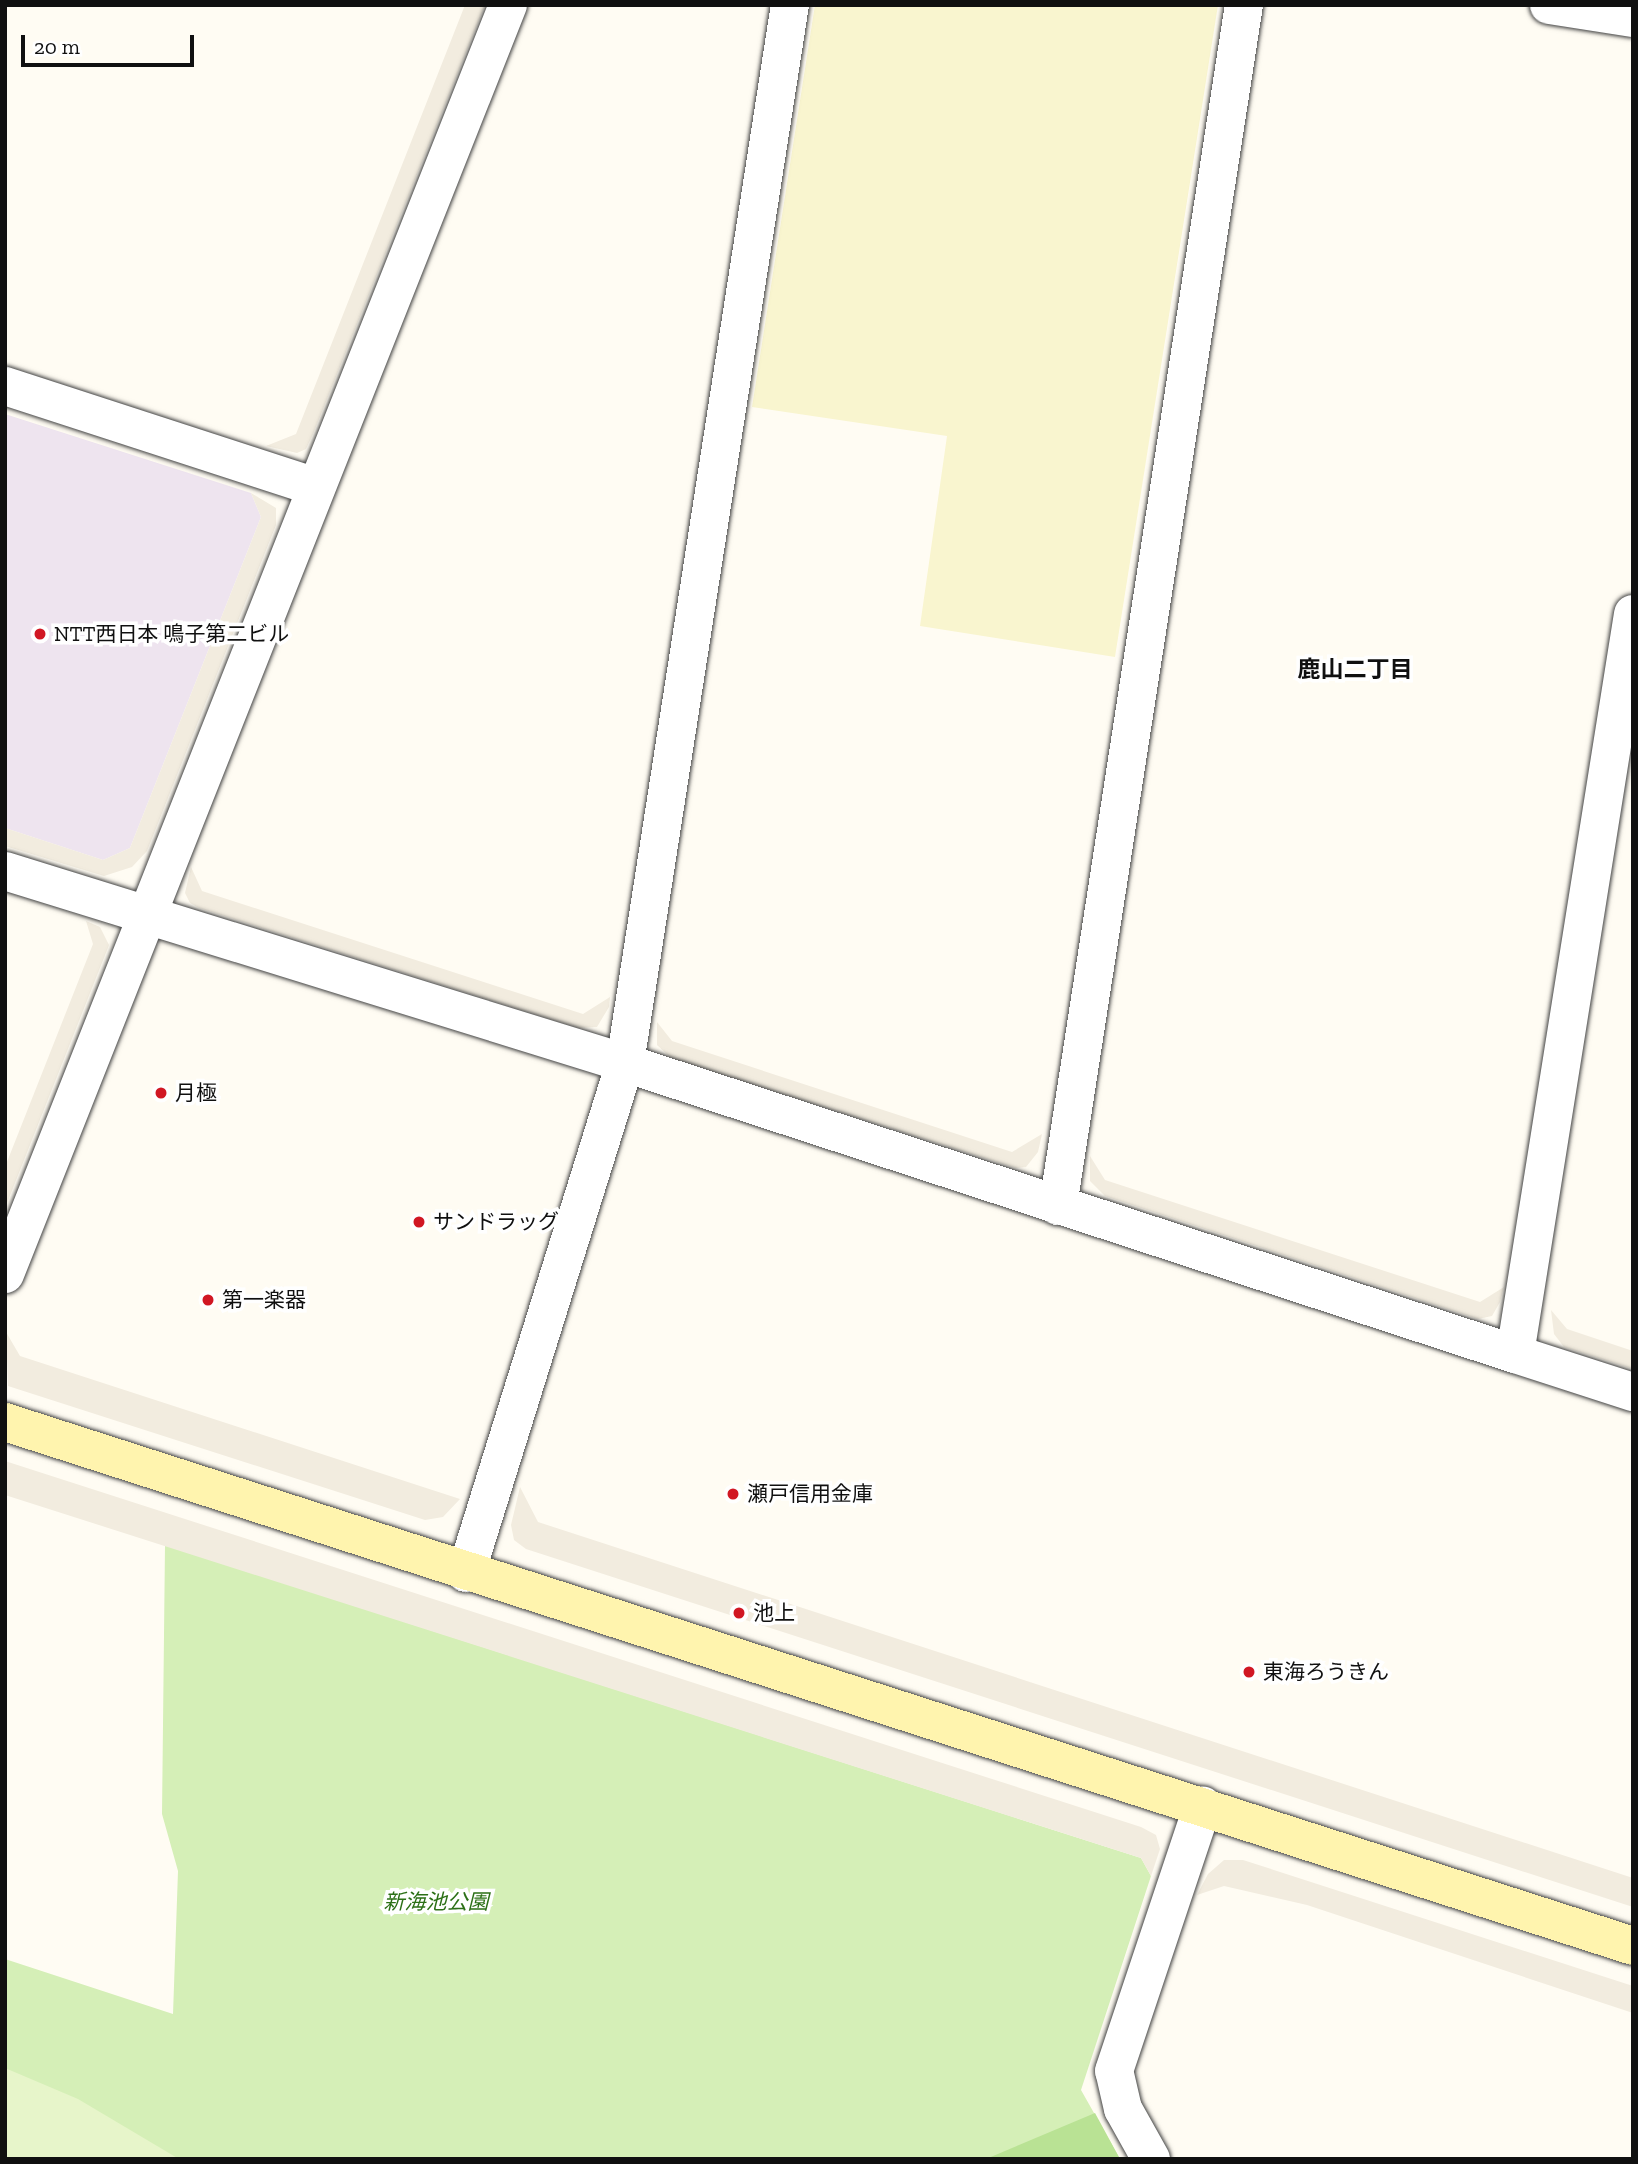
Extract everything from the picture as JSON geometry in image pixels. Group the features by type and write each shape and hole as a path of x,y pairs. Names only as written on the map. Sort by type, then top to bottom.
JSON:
{"street":[{"path":"5,1274 149,918 315,487 508,5"},
{"path":"466,1573 625,1063 790,5"},
{"path":"1058,1206 1244,5"},
{"path":"1549,5 1633,18"},
{"path":"5,386 315,487"},
{"path":"1515,1354 1633,614"},
{"path":"5,871 149,918 625,1063 1633,1392"},
{"path":"5,1422 466,1573 1203,1805 1633,1946"},
{"path":"1151,2159 1122,2109 1114,2070 1203,1805"}],"shaded area":[{"path":"465,5 485,5 313,434 306,449 297,453 266,446 296,434"},
{"path":"815,5 1218,5 1115,657 920,626 947,436 752,407"},
{"path":"5,414 251,493 261,517 130,848 103,860 5,828"},
{"path":"251,493 276,508 276,525 147,851 132,867 104,876 5,846 5,828 103,860 130,848 261,517"},
{"path":"191,867 202,891 583,1014 610,997 609,1007 597,1027 578,1028 199,908 190,903 185,893"},
{"path":"86,921 100,927 109,945 5,1208 5,1167 93,944"},
{"path":"657,1022 672,1041 1012,1152 1042,1134 1038,1152 1026,1167 1016,1168 672,1059 657,1045"},
{"path":"1090,1156 1105,1180 1480,1302 1504,1287 1500,1302 1492,1316 1478,1319 1105,1196 1090,1181"},
{"path":"1551,1310 1567,1329 1633,1351 1633,1369 1564,1347 1554,1334"},
{"path":"6,1332 20,1356 460,1499 443,1517 425,1520 8,1386"},
{"path":"5,1461 1141,1827 1156,1835 1160,1849 1151,1876 1141,1858 5,1495"},
{"path":"520,1487 538,1522 1633,1878 1633,1907 526,1549 514,1540 511,1525"},
{"path":"1224,1860 1243,1860 1633,1986 1633,2013 1307,1905 1224,1886 1197,1895 1208,1874"}],"green space":[{"name":"新海池公園","path":"165,1545 1141,1858 1151,1876 1081,2090 1120,2159 5,2159 5,1959 173,2014 178,1871 162,1814"},
{"path":"5,2068 78,2099 179,2159 5,2159"},
{"path":"1095,2113 1120,2159 986,2159"}],"place":[{"name":"NTT西日本 鳴子第二ビル","path":"40,634"},
{"name":"月極","path":"161,1093"},
{"name":"サンドラッグ","path":"419,1222"},
{"name":"第一楽器","path":"208,1300"},
{"name":"瀬戸信用金庫","path":"733,1494"},
{"name":"池上","path":"739,1613"},
{"name":"東海ろうきん","path":"1249,1672"}],"district":[{"name":"鹿山二丁目","path":"1355,669"}]}
